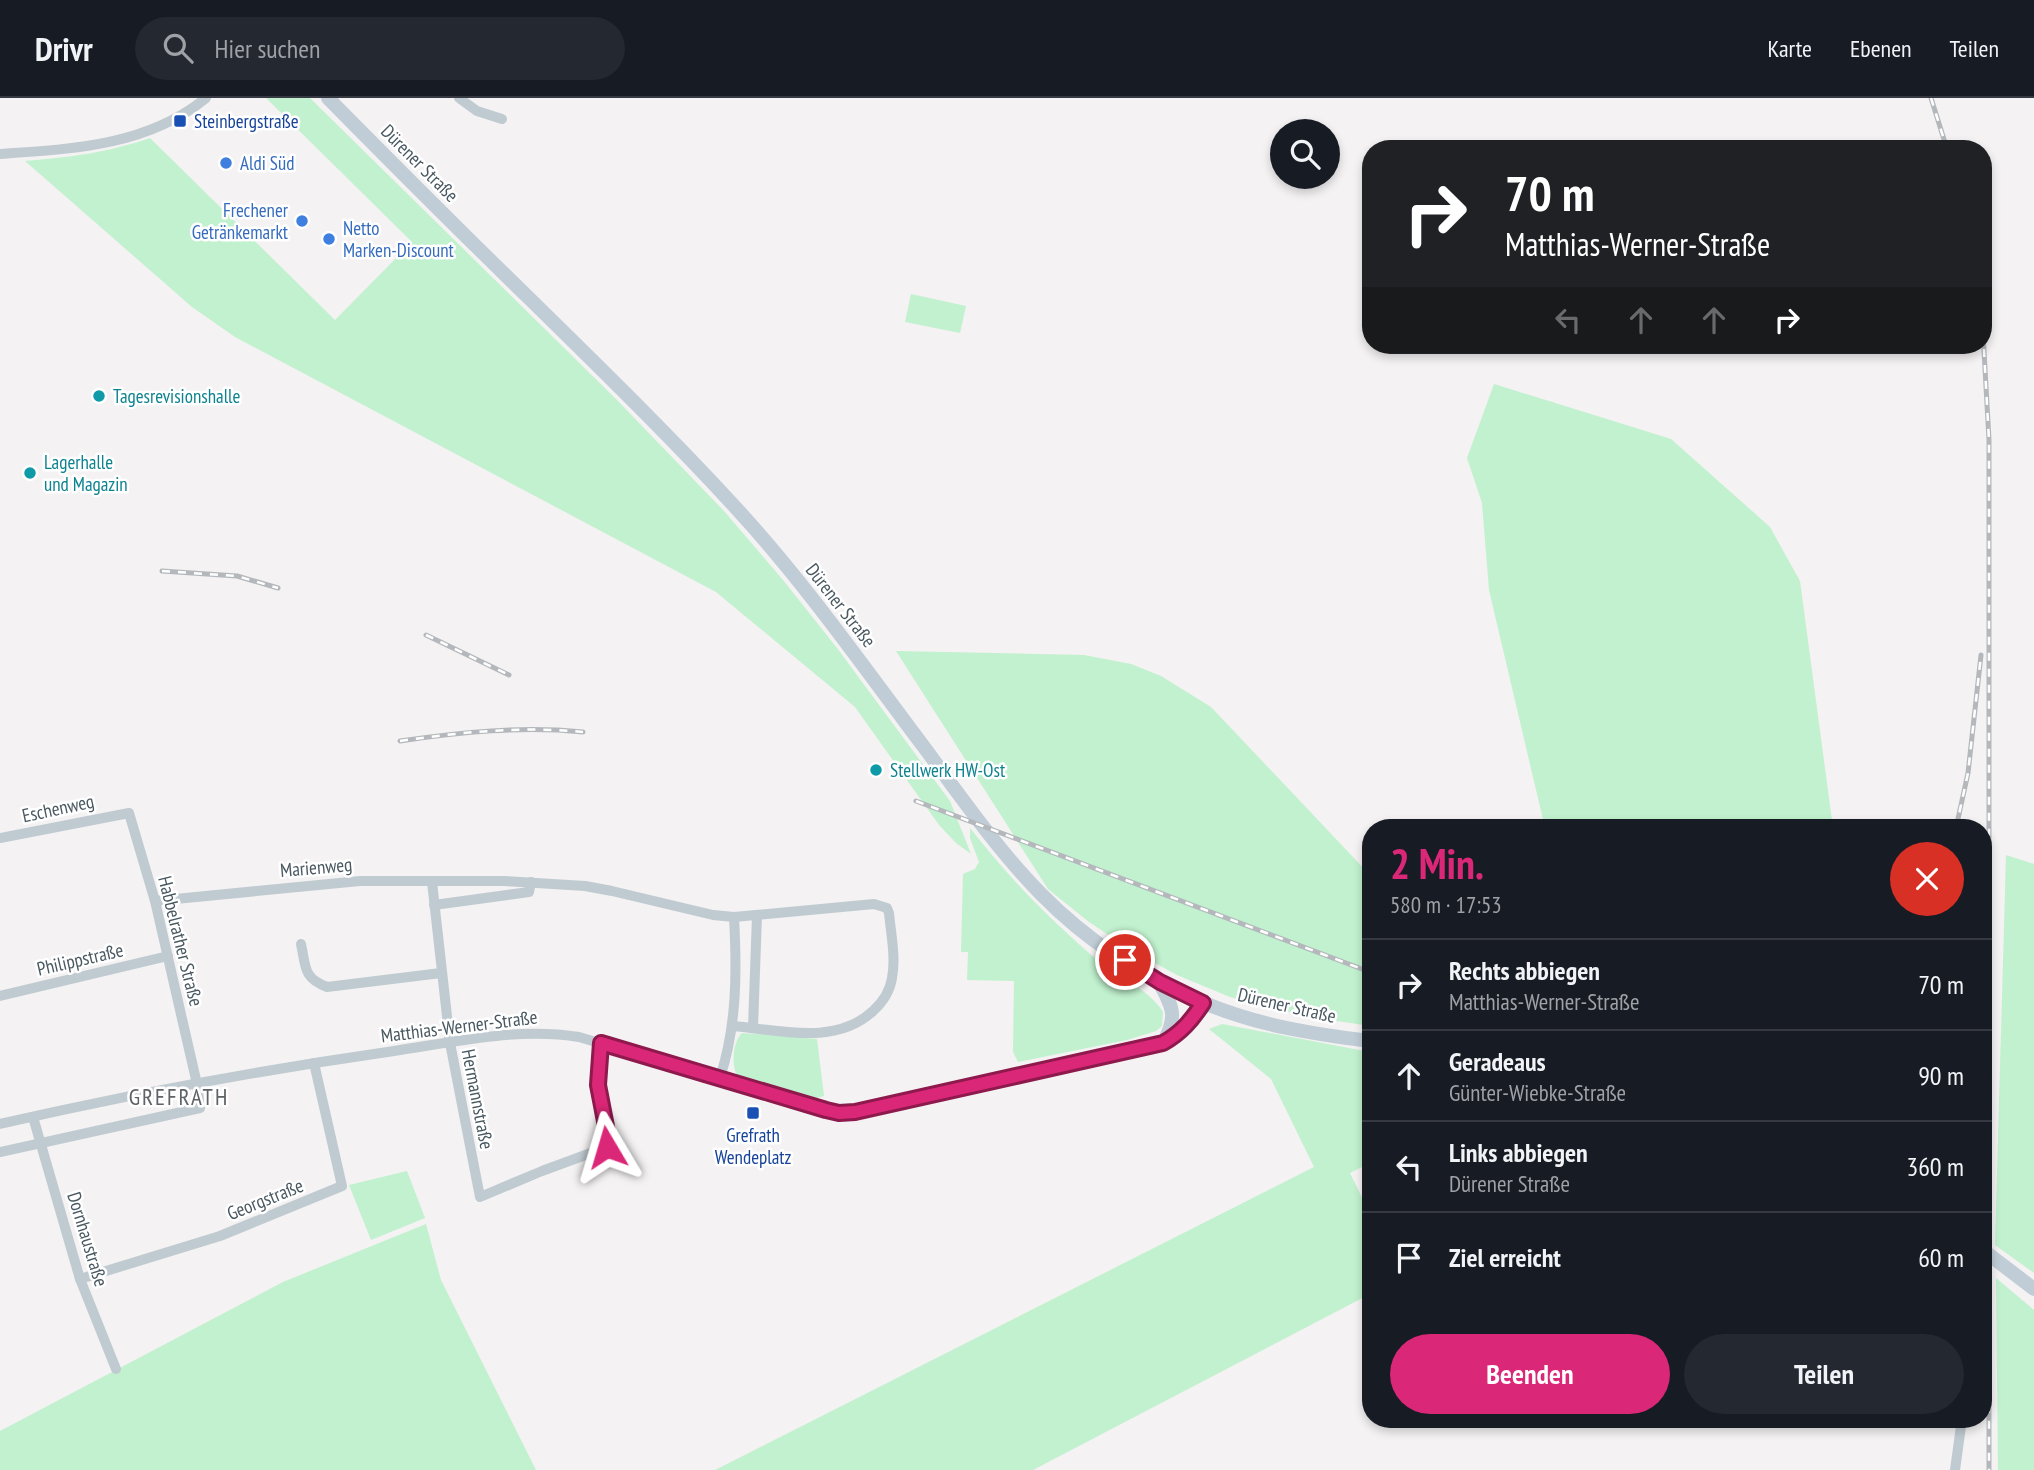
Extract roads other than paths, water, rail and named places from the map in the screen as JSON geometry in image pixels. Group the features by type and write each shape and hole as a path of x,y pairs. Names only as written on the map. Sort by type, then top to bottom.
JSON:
{"main road":[{"name":"Dürener Straße","path":"328,98 625,393 737,509 806,590 995,842 1041,894 1108,949 1160,982 1203,1003 1276,1027 1362,1040"},
{"path":"1160,982 1171,1003 1173,1016 1163,1043"},
{"path":"1992,1257 2034,1289"}],"street":[{"path":"0,154 113,142 178,117 206,98"},
{"path":"459,98 477,111 502,119"},
{"name":"Eschenweg","path":"0,838 123,813"},
{"name":"Habbelrather Straße","path":"123,813 129,813 155,901 197,1084"},
{"name":"Marienweg","path":"155,901 360,881 531,882 612,891 683,909 734,917 874,904 887,908 893,966 890,986 880,1004 869,1015 849,1027 835,1031 802,1032 753,1028"},
{"name":"Hermannstraße","path":"432,882 450,1043 480,1197 607,1147 609,1142 598,1085 601,1043"},
{"path":"481,882 482,898"},
{"path":"434,905 529,892 531,882"},
{"path":"733,1026 753,1028 757,915"},
{"path":"720,1078 728,1055 733,1026 737,964 734,917"},
{"path":"301,944 307,974 313,982 327,987 441,973"},
{"name":"Philippstraße","path":"0,996 168,956"},
{"path":"737,964 755,964"},
{"path":"1163,1043 1184,1029 1203,1003"},
{"name":"Matthias-Werner-Straße","path":"0,1124 314,1063 538,1033 579,1037 839,1113 855,1112 1163,1043"},
{"name":"Georgstraße","path":"80,1279 220,1236 342,1186 314,1063"},
{"path":"0,1152 200,1108 197,1084"},
{"name":"Dornhaustraße","path":"33,1117 80,1279 116,1369"},
{"path":"1955,1470 1961,1428"}],"railway":[{"path":"1931,98 1944,140"},
{"path":"1984,354 1989,440 1989,819"},
{"path":"162,571 237,576 278,588"},
{"path":"426,635 509,675"},
{"path":"1958,819 1968,773 1981,655"},
{"path":"400,741 492,731 583,732"},
{"path":"916,801 1362,969"},
{"path":"1989,1428 1989,1470"}],"place":[{"name":"Steinbergstraße","path":"180,121"},
{"name":"Aldi Süd","path":"226,163"},
{"name":"Frechener Getränkemarkt","path":"302,221"},
{"name":"Netto Marken-Discount","path":"329,239"},
{"name":"Tagesrevisionshalle","path":"99,396"},
{"name":"Lagerhalle und Magazin","path":"30,473"},
{"name":"Stellwerk HW-Ost","path":"876,770"},
{"name":"Grefrath Wendeplatz","path":"753,1113"}],"district":[{"name":"GREFRATH","path":"179,1097"}]}
